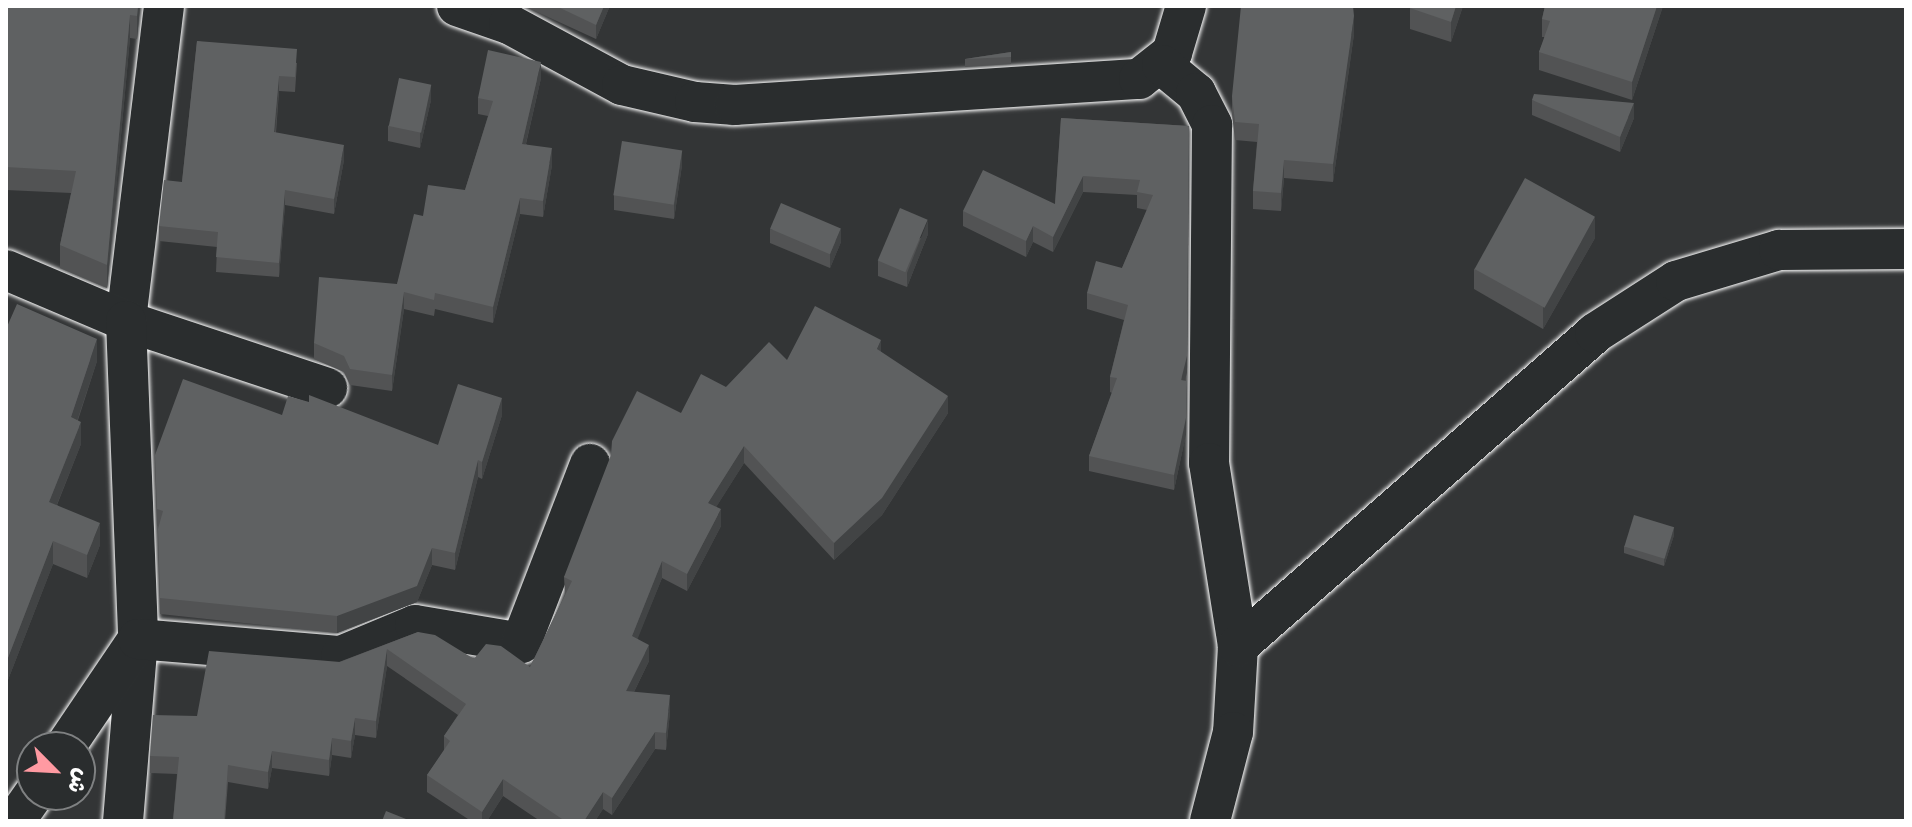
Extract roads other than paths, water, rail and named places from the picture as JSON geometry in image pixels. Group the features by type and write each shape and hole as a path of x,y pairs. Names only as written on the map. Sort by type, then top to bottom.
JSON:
{"street":[{"path":"123,821 138,639 126,321 164,6"},
{"path":"457,6 509,24 622,85 695,102 735,105 1139,79 1162,65 1180,39 1186,6"},
{"path":"1162,65 1196,93 1212,125 1209,463 1238,646 1233,732 1210,821"},
{"path":"1238,646 1595,333 1676,281 1779,250 1906,249"},
{"path":"6,270 126,321 327,388"},
{"path":"138,639 341,656 415,625 521,643 590,464"},
{"path":"76,731 138,639"}]}
